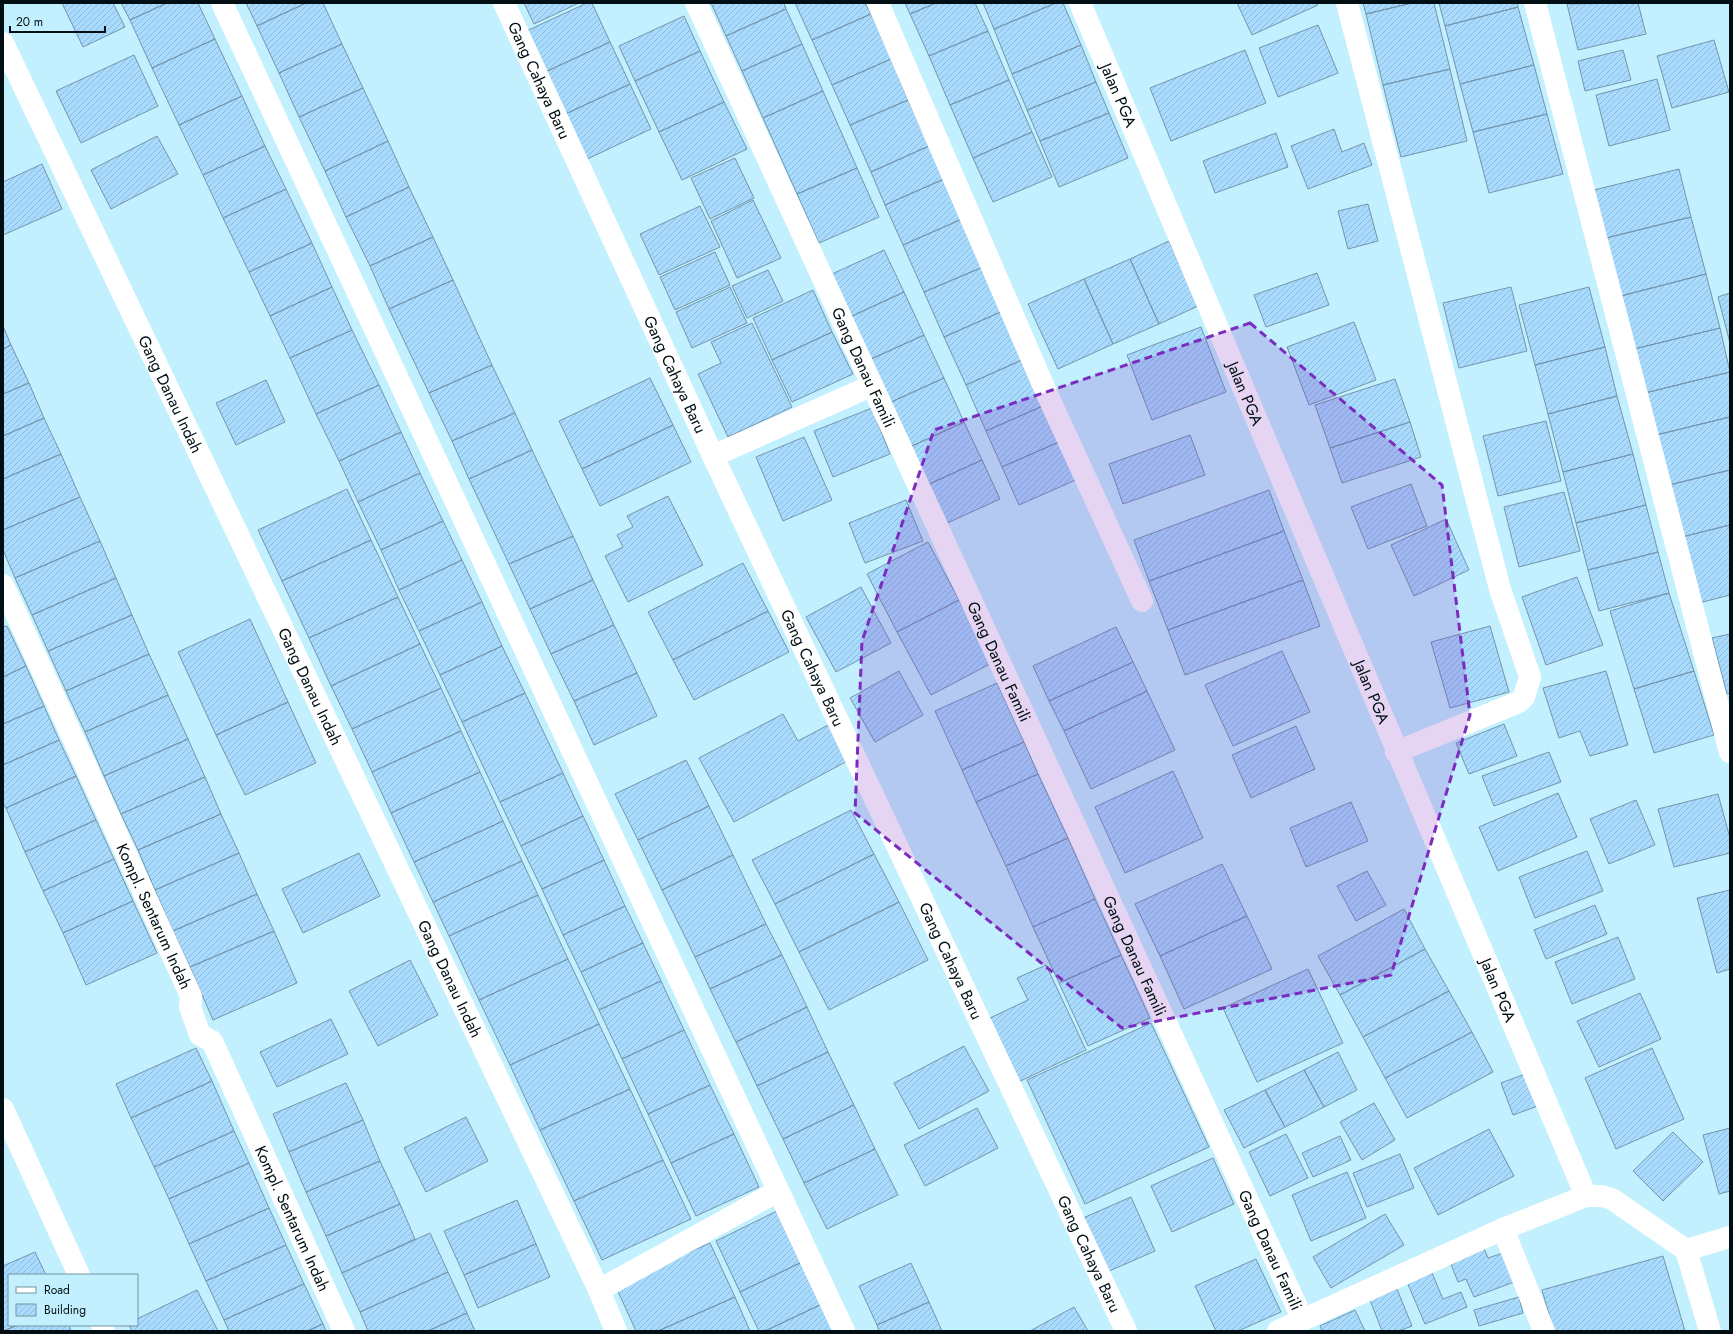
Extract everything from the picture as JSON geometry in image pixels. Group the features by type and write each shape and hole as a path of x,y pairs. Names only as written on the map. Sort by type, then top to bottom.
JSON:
{"street":[{"path":"222,3 844,1331"},
{"name":"Gang Cahaya Baru","path":"504,3 713,456 1126,1331"},
{"name":"Gang Danau Famili","path":"696,3 871,386 1303,1320"},
{"path":"878,3 1047,394 1142,601"},
{"name":"Jalan PGA","path":"1080,3 1396,752 1586,1196"},
{"path":"1347,3 1500,589 1530,677 1524,697 1519,702 1396,752"},
{"path":"1535,3 1730,752"},
{"name":"Gang Danau Indah","path":"3,43 599,1290 616,1331"},
{"path":"713,456 871,386"},
{"name":"Kompl. Sentarum Indah","path":"3,585 191,996 190,1007 200,1035 212,1041 344,1331"},
{"path":"3,1109 79,1274"},
{"path":"599,1290 778,1191"},
{"path":"1278,1331 1503,1228 1586,1196 1601,1196 1612,1199 1686,1250 1710,1331"},
{"path":"1503,1228 1544,1331"},
{"path":"1686,1250 1730,1237"}],"highlighted area":[{"path":"1250,323 1442,485 1470,715 1391,975 1122,1028 855,813 862,641 934,430"}],"building":[{"path":"62,3 113,3 125,27 83,47"},
{"path":"121,3 167,3 130,20"},
{"path":"167,3 198,3 215,39 152,68 130,20"},
{"path":"246,3 306,3 257,26"},
{"path":"306,3 323,3 342,44 279,73 257,26"},
{"path":"524,3 579,3 534,24"},
{"path":"587,3 592,3 610,42 541,74 522,33"},
{"path":"711,3 784,3 786,9 726,36"},
{"path":"795,3 865,3 871,14 812,40"},
{"path":"905,3 936,3 910,14"},
{"path":"936,3 975,3 988,31 929,56 910,14"},
{"path":"983,3 1056,3 994,29"},
{"path":"1056,3 1063,3 1081,45 1012,74 994,29"},
{"path":"1237,3 1317,3 1318,5 1252,35"},
{"path":"1363,3 1412,3 1366,14"},
{"path":"1412,3 1434,3 1450,69 1383,85 1366,14"},
{"path":"1439,3 1517,3 1518,7 1445,26"},
{"path":"1638,3 1646,34 1578,50 1567,4"},
{"path":"1518,7 1534,65 1460,84 1445,26"},
{"path":"786,9 802,44 742,71 726,36"},
{"path":"871,14 891,59 832,85 812,40"},
{"path":"684,16 700,51 635,81 619,46"},
{"path":"1318,25 1338,73 1278,97 1259,48"},
{"path":"988,31 1009,80 950,105 929,56"},
{"path":"215,39 242,96 179,125 152,68"},
{"path":"1714,40 1729,92 1672,108 1657,56"},
{"path":"610,42 630,84 561,116 541,74"},
{"path":"342,44 363,88 299,117 279,73"},
{"path":"802,44 823,91 763,118 742,71"},
{"path":"1081,45 1096,82 1027,110 1012,74"},
{"path":"1245,50 1266,103 1171,141 1150,88"},
{"path":"1623,50 1631,80 1585,91 1578,61"},
{"path":"700,51 724,102 659,132 635,81"},
{"path":"134,55 158,106 81,143 56,91"},
{"path":"891,59 908,100 850,125 832,85"},
{"path":"1534,65 1547,114 1473,132 1460,84"},
{"path":"1450,69 1467,141 1401,157 1383,85"},
{"path":"1657,79 1670,130 1609,146 1596,95"},
{"path":"1009,80 1032,132 973,158 950,105"},
{"path":"1096,82 1109,113 1040,141 1027,110"},
{"path":"630,84 651,129 583,161 561,116"},
{"path":"363,88 388,141 325,171 299,117"},
{"path":"823,91 857,168 797,194 763,118"},
{"path":"242,96 265,146 203,175 179,125"},
{"path":"908,100 929,146 871,172 850,125"},
{"path":"724,102 747,149 682,180 659,132"},
{"path":"1109,113 1128,158 1059,187 1040,141"},
{"path":"1547,114 1563,174 1489,193 1473,132"},
{"path":"1334,129 1342,152 1364,143 1372,165 1308,189 1291,146"},
{"path":"1032,132 1052,177 993,202 973,158"},
{"path":"1276,133 1288,167 1215,193 1203,161"},
{"path":"157,136 178,174 111,209 91,170"},
{"path":"388,141 409,187 346,217 325,171"},
{"path":"265,146 286,189 223,218 203,175"},
{"path":"929,146 944,179 885,205 871,172"},
{"path":"735,158 754,198 710,219 691,178"},
{"path":"42,164 62,209 3,235 3,182"},
{"path":"857,168 879,217 819,243 797,194"},
{"path":"1679,169 1691,217 1602,239 1590,191"},
{"path":"944,179 962,219 903,245 885,205"},
{"path":"409,187 433,237 370,266 346,217"},
{"path":"286,189 312,243 249,272 223,218"},
{"path":"753,200 781,258 737,278 711,221"},
{"path":"1368,204 1378,241 1348,249 1338,211"},
{"path":"700,206 720,247 659,275 640,234"},
{"path":"1691,217 1706,274 1617,297 1602,239"},
{"path":"962,219 983,267 924,292 903,245"},
{"path":"433,237 453,280 389,309 370,266"},
{"path":"1169,241 1198,306 1159,324 1130,259"},
{"path":"312,243 332,287 270,316 249,272"},
{"path":"884,250 904,292 850,317 830,275"},
{"path":"715,252 730,285 675,310 660,277"},
{"path":"1130,259 1159,324 1113,344 1084,279"},
{"path":"983,267 1003,311 944,337 924,292"},
{"path":"768,270 783,301 747,318 732,286"},
{"path":"1317,273 1329,305 1266,327 1254,295"},
{"path":"1706,274 1720,328 1630,350 1617,297"},
{"path":"1084,279 1113,344 1058,369 1028,304"},
{"path":"453,280 492,365 429,393 389,309"},
{"path":"332,287 352,330 290,358 270,316"},
{"path":"730,287 747,323 692,348 676,312"},
{"path":"1511,287 1527,351 1459,368 1443,303"},
{"path":"1589,287 1605,347 1535,365 1519,305"},
{"path":"813,290 832,332 772,360 753,318"},
{"path":"904,292 924,335 869,360 850,317"},
{"path":"1730,293 1730,343 1718,297"},
{"path":"1003,311 1024,359 966,385 944,337"},
{"path":"1354,322 1376,380 1309,405 1287,347"},
{"path":"752,323 792,407 728,437 698,374 721,363 711,342"},
{"path":"3,326 11,345 3,349"},
{"path":"1201,327 1226,392 1152,420 1127,355"},
{"path":"1720,328 1730,372 1641,394 1630,350"},
{"path":"352,330 379,385 316,414 290,358"},
{"path":"832,332 853,374 792,402 772,360"},
{"path":"924,335 944,378 889,403 869,360"},
{"path":"11,345 29,383 3,394 3,349"},
{"path":"1605,347 1617,396 1548,414 1535,365"},
{"path":"1024,359 1045,405 986,431 966,385"},
{"path":"492,365 515,413 452,441 429,393"},
{"path":"1730,372 1730,417 1652,436 1641,394"},
{"path":"650,378 673,425 582,469 559,421"},
{"path":"944,378 964,422 910,447 889,403"},
{"path":"1395,379 1410,422 1330,448 1315,405"},
{"path":"266,380 285,422 236,445 216,403"},
{"path":"29,383 44,418 3,436 3,394"},
{"path":"379,385 401,432 339,461 316,414"},
{"path":"1617,396 1633,454 1563,472 1548,414"},
{"path":"1045,405 1061,441 1002,467 986,431"},
{"path":"872,408 890,454 833,477 814,431"},
{"path":"515,413 532,450 469,479 452,441"},
{"path":"1730,417 1730,470 1665,486 1652,436"},
{"path":"44,418 61,454 3,479 3,436"},
{"path":"1546,421 1561,481 1498,496 1483,436"},
{"path":"964,422 982,460 927,485 910,447"},
{"path":"1410,422 1421,457 1342,483 1330,448"},
{"path":"673,425 691,462 600,506 582,469"},
{"path":"401,432 420,473 358,502 339,461"},
{"path":"1190,435 1205,475 1123,504 1109,464"},
{"path":"804,437 832,500 783,521 756,457"},
{"path":"1061,441 1078,479 1019,505 1002,467"},
{"path":"532,450 573,536 509,564 469,479"},
{"path":"61,454 80,497 3,530 3,479"},
{"path":"1633,454 1646,505 1576,523 1563,472"},
{"path":"982,460 1000,499 945,524 927,485"},
{"path":"1730,470 1730,525 1678,538 1665,486"},
{"path":"420,473 443,521 381,550 358,502"},
{"path":"1411,484 1427,526 1368,549 1351,507"},
{"path":"347,489 371,540 282,581 258,530"},
{"path":"1269,490 1284,531 1149,581 1134,540"},
{"path":"1564,492 1580,551 1519,567 1504,507"},
{"path":"668,496 703,565 628,602 605,556 623,547 617,535 633,527 627,516"},
{"path":"80,497 100,541 15,578 3,550 3,530"},
{"path":"906,500 923,541 865,563 849,523"},
{"path":"1646,505 1658,552 1588,570 1576,523"},
{"path":"1446,519 1469,570 1414,596 1391,545"},
{"path":"443,521 462,560 399,590 381,550"},
{"path":"1730,525 1730,595 1695,604 1678,538"},
{"path":"1284,531 1303,580 1168,630 1149,581"},
{"path":"573,536 593,580 530,609 509,564"},
{"path":"371,540 398,597 309,638 282,581"},
{"path":"100,541 116,578 32,615 15,578"},
{"path":"928,542 959,600 897,632 867,574"},
{"path":"1658,552 1669,593 1599,611 1588,570"},
{"path":"462,560 482,602 419,631 399,590"},
{"path":"743,563 768,611 673,660 648,612"},
{"path":"1577,577 1603,645 1546,665 1522,597"},
{"path":"116,578 132,615 48,651 32,615"},
{"path":"593,580 614,625 551,654 530,609"},
{"path":"1303,580 1320,626 1185,675 1168,630"},
{"path":"861,587 891,643 836,672 806,617"},
{"path":"1669,593 1694,671 1634,689 1610,611"},
{"path":"398,597 420,644 331,686 309,638"},
{"path":"959,600 992,663 931,695 897,632"},
{"path":"482,602 502,646 440,675 419,631"},
{"path":"768,611 789,652 694,700 673,660"},
{"path":"132,615 149,654 66,691 48,651"},
{"path":"250,619 288,702 216,735 178,652"},
{"path":"614,625 637,673 574,701 551,654"},
{"path":"7,626 26,666 3,677 3,627"},
{"path":"1490,626 1509,692 1450,708 1431,642"},
{"path":"1116,627 1133,662 1049,701 1033,666"},
{"path":"1730,634 1730,693 1727,694 1712,638"},
{"path":"420,644 441,688 352,729 331,686"},
{"path":"502,646 525,693 462,722 440,675"},
{"path":"1282,651 1310,712 1233,746 1205,685"},
{"path":"149,654 168,695 85,732 66,691"},
{"path":"1133,662 1147,691 1064,731 1049,701"},
{"path":"26,666 44,706 3,724 3,677"},
{"path":"899,671 923,715 875,742 850,698"},
{"path":"1606,671 1628,745 1590,756 1580,731 1559,738 1543,688"},
{"path":"1694,671 1714,735 1654,753 1634,689"},
{"path":"637,673 657,716 594,745 574,701"},
{"path":"997,683 1024,742 962,770 935,711"},
{"path":"441,688 461,731 372,772 352,729"},
{"path":"1147,691 1175,750 1091,789 1064,731"},
{"path":"525,693 563,773 500,802 462,722"},
{"path":"168,695 188,739 104,776 85,732"},
{"path":"288,702 316,763 245,795 216,735"},
{"path":"44,706 59,740 3,765 3,724"},
{"path":"783,714 798,741 832,723 851,759 734,822 699,758"},
{"path":"1504,724 1517,756 1469,774 1456,743"},
{"path":"1296,726 1315,769 1251,798 1232,755"},
{"path":"461,731 480,772 391,813 372,772"},
{"path":"188,739 205,777 121,814 104,776"},
{"path":"59,740 76,776 6,808 3,803 3,765"},
{"path":"1024,742 1038,774 976,802 962,770"},
{"path":"1549,752 1561,782 1494,806 1482,776"},
{"path":"686,760 709,806 638,840 615,794"},
{"path":"1173,771 1203,838 1125,873 1095,807"},
{"path":"480,772 503,821 414,862 391,813"},
{"path":"563,773 583,816 521,846 500,802"},
{"path":"1038,774 1068,838 1006,866 976,802"},
{"path":"76,776 96,820 25,852 6,808"},
{"path":"205,777 221,814 138,850 121,814"},
{"path":"1558,793 1577,837 1498,871 1479,827"},
{"path":"1718,794 1730,838 1730,853 1674,867 1658,809"},
{"path":"1636,800 1655,845 1609,864 1590,819"},
{"path":"1351,802 1368,841 1306,867 1290,828"},
{"path":"709,806 733,855 662,890 638,840"},
{"path":"851,810 874,854 775,904 752,860"},
{"path":"221,814 239,853 155,890 138,850"},
{"path":"583,816 604,860 542,889 521,846"},
{"path":"96,820 114,859 43,891 25,852"},
{"path":"503,821 522,861 433,902 414,862"},
{"path":"1068,838 1095,899 1033,927 1006,866"},
{"path":"1587,851 1603,891 1535,918 1519,877"},
{"path":"239,853 257,894 173,931 155,890"},
{"path":"359,853 380,896 303,933 282,889"},
{"path":"874,854 899,902 799,952 775,904"},
{"path":"733,855 766,924 695,957 662,890"},
{"path":"114,859 133,901 63,933 43,891"},
{"path":"604,860 625,906 563,935 542,889"},
{"path":"522,861 538,895 449,936 433,902"},
{"path":"1222,864 1247,916 1160,956 1135,904"},
{"path":"1367,871 1386,905 1356,921 1337,886"},
{"path":"1730,890 1730,969 1717,973 1697,898"},
{"path":"257,894 274,931 190,967 173,931"},
{"path":"538,895 568,959 479,1000 449,936"},
{"path":"1095,899 1121,955 1059,983 1033,927"},
{"path":"133,901 157,953 86,985 63,933"},
{"path":"899,902 928,960 829,1010 799,952"},
{"path":"1595,905 1607,934 1546,959 1534,930"},
{"path":"625,906 643,943 581,972 563,935"},
{"path":"1404,909 1425,949 1340,995 1318,956"},
{"path":"1247,916 1272,969 1184,1009 1160,956"},
{"path":"766,924 782,955 710,989 695,957"},
{"path":"274,931 297,983 213,1020 190,967"},
{"path":"1618,937 1635,979 1572,1004 1555,962"},
{"path":"643,943 661,981 599,1010 581,972"},
{"path":"1425,949 1449,991 1363,1037 1340,995"},
{"path":"782,955 807,1007 736,1042 710,989"},
{"path":"1121,955 1150,1018 1088,1046 1059,983"},
{"path":"568,959 599,1024 510,1065 479,1000"},
{"path":"410,960 438,1015 378,1046 349,991"},
{"path":"1046,965 1086,1050 1012,1085 988,1019 1028,1000 1017,978"},
{"path":"1308,969 1343,1043 1257,1082 1223,1008"},
{"path":"661,981 684,1030 622,1059 599,1010"},
{"path":"1449,991 1472,1032 1385,1078 1363,1037"},
{"path":"1640,993 1661,1039 1599,1067 1577,1021"},
{"path":"807,1007 828,1052 757,1086 736,1042"},
{"path":"331,1019 348,1054 277,1087 260,1052"},
{"path":"1151,1023 1209,1147 1085,1204 1027,1080"},
{"path":"599,1024 630,1089 540,1130 510,1065"},
{"path":"684,1030 710,1085 648,1114 622,1059"},
{"path":"1472,1032 1493,1072 1407,1118 1385,1078"},
{"path":"964,1046 989,1091 919,1129 894,1083"},
{"path":"196,1048 212,1081 131,1118 116,1084"},
{"path":"1652,1048 1684,1119 1616,1149 1585,1078"},
{"path":"828,1052 854,1105 783,1139 757,1086"},
{"path":"1338,1052 1357,1090 1324,1107 1304,1070"},
{"path":"1304,1070 1324,1107 1285,1127 1265,1090"},
{"path":"1525,1074 1538,1106 1513,1115 1501,1083"},
{"path":"212,1081 234,1131 154,1167 131,1118"},
{"path":"346,1083 363,1120 289,1152 273,1114"},
{"path":"710,1085 734,1134 671,1163 648,1114"},
{"path":"630,1089 663,1160 574,1201 540,1130"},
{"path":"1265,1090 1285,1127 1244,1148 1224,1110"},
{"path":"1374,1103 1395,1140 1362,1160 1340,1122"},
{"path":"854,1105 875,1149 804,1183 783,1139"},
{"path":"977,1108 998,1148 925,1186 904,1145"},
{"path":"466,1117 488,1161 426,1192 404,1148"},
{"path":"363,1120 380,1161 306,1192 289,1152"},
{"path":"1730,1128 1730,1191 1719,1194 1703,1135"},
{"path":"1489,1129 1514,1176 1438,1215 1414,1168"},
{"path":"234,1131 249,1163 169,1199 154,1167"},
{"path":"1673,1132 1703,1162 1663,1201 1633,1171"},
{"path":"734,1134 759,1187 696,1216 671,1163"},
{"path":"1286,1134 1308,1178 1270,1196 1249,1152"},
{"path":"1340,1136 1351,1160 1313,1177 1302,1153"},
{"path":"875,1149 898,1195 827,1229 804,1183"},
{"path":"1400,1154 1414,1188 1367,1207 1353,1173"},
{"path":"1213,1158 1234,1204 1172,1232 1151,1186"},
{"path":"663,1160 691,1219 602,1260 574,1201"},
{"path":"380,1161 400,1204 326,1236 306,1192"},
{"path":"249,1163 269,1208 189,1244 169,1199"},
{"path":"1347,1172 1366,1218 1311,1241 1292,1195"},
{"path":"1131,1197 1155,1251 1107,1272 1083,1218"},
{"path":"517,1200 536,1244 464,1275 444,1231"},
{"path":"400,1204 415,1239 342,1273 326,1236"},
{"path":"269,1208 286,1245 206,1281 189,1244"},
{"path":"779,1210 804,1261 740,1292 716,1241"},
{"path":"1385,1214 1404,1245 1331,1288 1313,1257"},
{"path":"430,1233 448,1272 360,1312 342,1273"},
{"path":"710,1243 735,1297 658,1331 636,1331 615,1285"},
{"path":"536,1244 550,1277 478,1308 464,1275"},
{"path":"286,1245 304,1284 224,1320 206,1281"},
{"path":"1483,1246 1488,1258 1503,1253 1514,1282 1474,1297 1466,1279 1458,1282 1449,1259"},
{"path":"35,1252 46,1274 8,1274 8,1326 16,1326 3,1331 3,1266"},
{"path":"1663,1256 1685,1331 1554,1331 1542,1290"},
{"path":"1256,1259 1281,1312 1238,1331 1216,1331 1195,1286"},
{"path":"804,1261 824,1303 765,1331 759,1331 740,1292"},
{"path":"911,1263 929,1302 877,1325 859,1286"},
{"path":"448,1272 467,1313 428,1331 368,1331 360,1312"},
{"path":"1432,1273 1443,1299 1461,1292 1467,1307 1425,1324 1407,1282"},
{"path":"304,1284 323,1324 307,1331 229,1331 224,1320"},
{"path":"1397,1289 1412,1326 1399,1331 1382,1331 1370,1300"},
{"path":"197,1290 218,1331 132,1331 130,1326 138,1326 138,1319"},
{"path":"735,1297 750,1331 658,1331"},
{"path":"1519,1297 1523,1313 1479,1326 1474,1310"},
{"path":"929,1302 942,1331 879,1331 877,1325"},
{"path":"824,1303 838,1331 765,1331"},
{"path":"1074,1307 1088,1331 1030,1331"},
{"path":"1355,1310 1365,1331 1322,1331 1320,1326"},
{"path":"467,1313 475,1331 428,1331"},
{"path":"323,1324 326,1331 307,1331"},
{"path":"16,1326 69,1326 71,1331 4,1331"}]}
